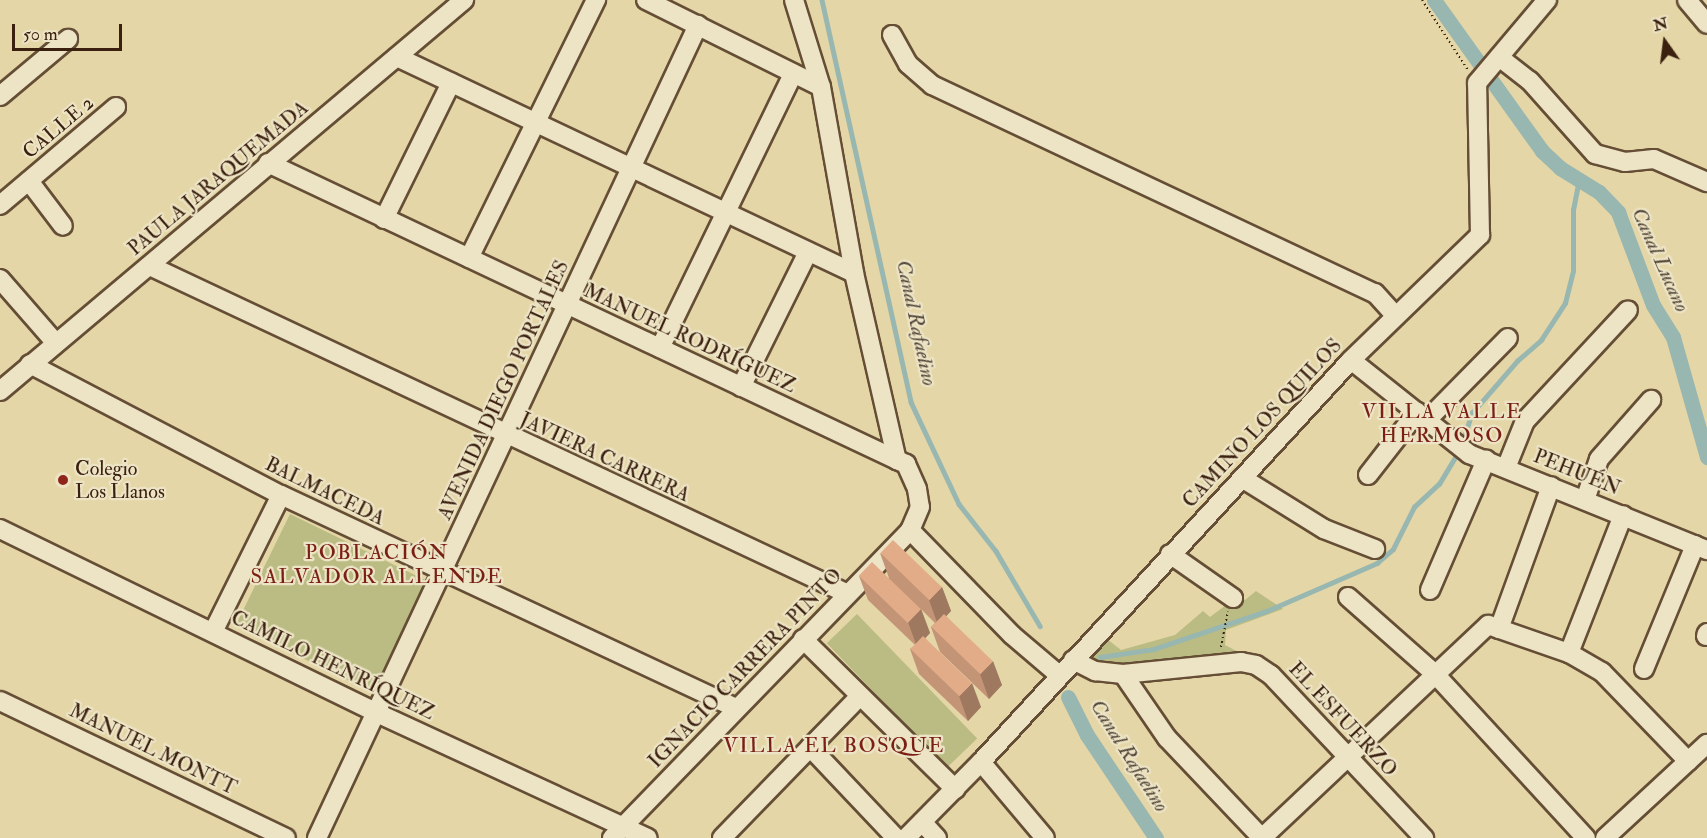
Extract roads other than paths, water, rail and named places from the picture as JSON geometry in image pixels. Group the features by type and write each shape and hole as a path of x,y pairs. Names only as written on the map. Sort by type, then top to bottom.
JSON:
{"street":[{"name":"PAULA JARAQUEMADA","path":"0,391 55,342 150,266 268,163 464,0"},
{"path":"469,258 596,0"},
{"path":"646,0 820,87"},
{"name":"IGNACIO CARRERA PINTO","path":"618,832 910,530 920,507 917,489 906,464 897,460 854,273 820,87 794,0"},
{"path":"1547,0 1499,57 1524,75 1595,154 1625,162 1654,159 1707,182"},
{"path":"1687,0 1707,24"},
{"name":"AVENIDA DIEGO PORTALES","path":"316,838 507,437 630,167 698,25"},
{"path":"892,35 908,64 932,85 1375,293 1396,316"},
{"path":"0,96 68,39"},
{"path":"397,57 854,273"},
{"name":"CAMINO LOS QUILOS","path":"906,838 981,762 1351,360 1480,235 1477,83 1499,57"},
{"path":"660,348 724,212 793,75"},
{"path":"384,219 451,83"},
{"name":"CALLE 2","path":"0,205 117,106"},
{"name":"MANUEL RODRÍGUEZ","path":"268,163 897,460"},
{"path":"28,181 63,226"},
{"path":"741,387 808,252"},
{"name":"JAVIERA CARRERA","path":"150,266 507,437 848,594"},
{"path":"0,279 55,342"},
{"path":"1506,468 1525,421 1628,310"},
{"path":"1368,475 1422,416 1508,338"},
{"name":"PEHUÉN","path":"1351,360 1453,442 1477,457 1701,548"},
{"name":"BALMACEDA","path":"30,364 281,495 443,573 736,708"},
{"path":"1585,500 1599,459 1652,400"},
{"path":"1430,590 1477,457"},
{"path":"1242,478 1324,529 1375,549"},
{"path":"1499,629 1551,486"},
{"path":"213,632 281,495"},
{"path":"1569,653 1623,515"},
{"name":"CAMILO HENRÍQUEZ","path":"0,529 618,832 648,838"},
{"path":"910,530 1012,635 1059,675"},
{"path":"1644,669 1701,548"},
{"path":"1170,554 1233,598"},
{"path":"1348,597 1435,674 1586,838"},
{"path":"1123,674 1167,738 1262,838 1488,625 1569,653 1602,672 1688,761"},
{"path":"803,639 955,789"},
{"name":"EL ESFUERZO","path":"1073,660 1095,671 1123,674 1241,662 1256,665 1271,675 1424,838"},
{"path":"722,838 860,696"},
{"name":"MANUEL MONTT","path":"0,701 286,838"},
{"path":"1605,838 1707,744"},
{"path":"810,747 896,838"},
{"path":"981,762 1045,838"},
{"path":"922,822 937,838"}],"waterway":[{"name":"Canal Rafaelino","path":"822,0 911,402 959,504 996,551 1040,626"},
{"name":"Canal Lucano","path":"1434,0 1542,151 1560,168 1599,192 1618,212 1653,305 1673,337 1707,457"},
{"path":"1462,443 1472,413 1517,361 1541,340 1565,303 1573,271 1573,210 1579,178"},
{"path":"1100,657 1154,649 1269,610 1377,563 1393,549 1414,507 1439,484 1459,451"},
{"name":"Canal Rafaelino","path":"1068,697 1087,735 1156,838"}],"place":[{"name":"Colegio Los Llanos","path":"63,480"}],"district":[{"name":"VILLA VALLE HERMOSO","path":"1442,424"},
{"name":"POBLACIÓN SALVADOR ALLENDE","path":"377,565"},
{"name":"VILLA EL BOSQUE","path":"834,746"}]}
